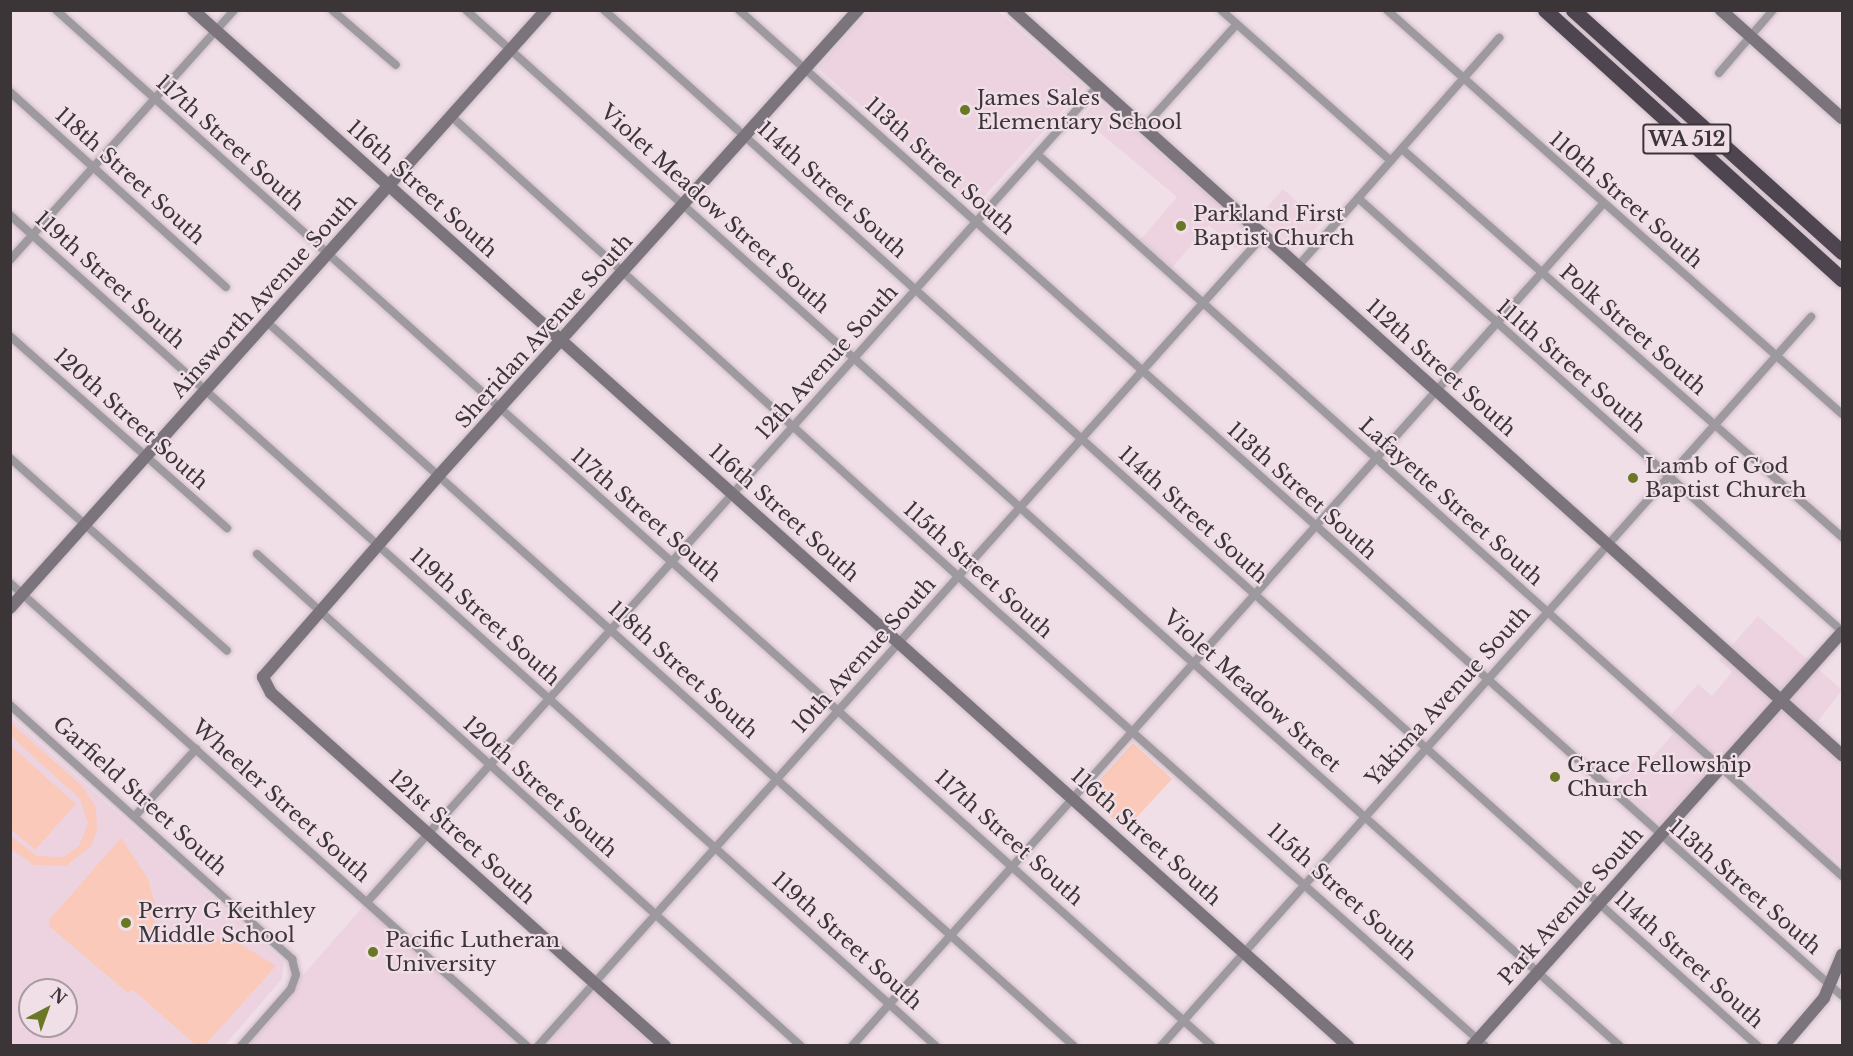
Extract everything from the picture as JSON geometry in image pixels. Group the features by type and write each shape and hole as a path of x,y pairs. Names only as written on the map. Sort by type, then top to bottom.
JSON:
{"highway":[{"name":"WA 512","path":"1545,10 1842,279"},
{"name":"WA 512","path":"1573,10 1842,252"}],"street":[{"name":"117th Street South","path":"56,10 1212,1046"},
{"name":"116th Street South","path":"193,10 1348,1046"},
{"path":"10,260 234,10"},
{"path":"332,10 396,65"},
{"name":"Violet Meadow Street South","path":"466,10 1020,508"},
{"name":"Ainsworth Avenue South","path":"10,608 546,10"},
{"name":"114th Street South","path":"604,10 1758,1046"},
{"name":"113th Street South","path":"739,10 1486,681 1842,996"},
{"name":"Sheridan Avenue South","path":"263,680 320,610 440,474 858,10"},
{"name":"112th Street South","path":"1013,10 1842,755"},
{"path":"1221,10 1391,161"},
{"name":"110th Street South","path":"1387,10 1462,80 1842,414"},
{"path":"1721,10 1842,117"},
{"path":"1719,73 1773,10"},
{"path":"1143,128 1237,24"},
{"path":"1299,265 1499,38"},
{"name":"12th Avenue South","path":"368,902 1097,87"},
{"name":"118th Street South","path":"10,92 226,287"},
{"name":"115th Street South","path":"451,116 958,576 1306,883 1478,1043"},
{"name":"Polk Street South","path":"1402,148 1541,275 1716,424 1842,537"},
{"name":"Lafayette Street South","path":"1037,154 1842,876"},
{"name":"111th Street South","path":"1358,198 1497,325 1842,631"},
{"path":"852,1046 1603,204"},
{"name":"119th Street South","path":"10,215 936,1046"},
{"name":"10th Avenue South","path":"538,1046 1264,235"},
{"name":"Yakima Avenue South","path":"1161,1046 1811,317"},
{"name":"118th Street South","path":"267,322 440,474 1074,1046"},
{"name":"120th Street South","path":"10,336 227,528"},
{"path":"10,459 227,651"},
{"name":"Violet Meadow Street","path":"1020,508 1620,1046"},
{"name":"120th Street South","path":"257,554 801,1046"},
{"name":"Wheeler Street South","path":"10,583 527,1046"},
{"name":"Park Avenue South","path":"1478,1043 1598,904 1842,631"},
{"name":"121st Street South","path":"263,680 275,697 664,1046"},
{"name":"Garfield Street South","path":"10,705 284,949 296,966 291,989 240,1046"},
{"path":"135,816 196,749"},
{"path":"1783,1046 1831,986 1842,955"}],"shaded area":[{"name":"James Sales Elementary School","path":"869,11 998,11 1084,87 975,206 818,68"},
{"path":"1098,99 1251,233 1236,249 1209,225 1172,268 1140,240 1177,197 1082,118"},
{"path":"1283,189 1321,223 1297,250 1259,216"},
{"path":"1758,616 1842,690 1809,733 1842,763 1842,865 1721,757 1661,824 1614,783 1639,755 1648,762 1673,734 1663,724 1698,684 1712,696 1732,672 1719,660"},
{"name":"Perry G Keithley Middle School","path":"10,717 284,962 282,979 225,1045 11,1045"},
{"path":"11,723 82,786 96,807 97,831 91,846 66,866 34,865 11,849 11,836 37,856 63,857 79,846 88,823 80,799 11,736"},
{"path":"1133,743 1172,779 1125,830 1086,795"},
{"path":"11,746 76,804 35,850 11,829"},
{"path":"121,838 148,879 155,904 154,945 168,938 200,936 234,940 276,966 205,1045 196,1045 132,989 128,993 49,926 49,920"},
{"name":"Pacific Lutheran University","path":"367,902 527,1046 241,1046"},
{"name":"Pacific Lutheran University","path":"595,983 664,1046 538,1046"}],"place":[{"name":"James Sales Elementary School","path":"965,110"},
{"name":"Parkland First Baptist Church","path":"1181,226"},
{"name":"Lamb of God Baptist Church","path":"1633,478"},
{"name":"Grace Fellowship Church","path":"1555,777"},
{"name":"Perry G Keithley Middle School","path":"126,923"},
{"name":"Pacific Lutheran University","path":"373,952"}]}
